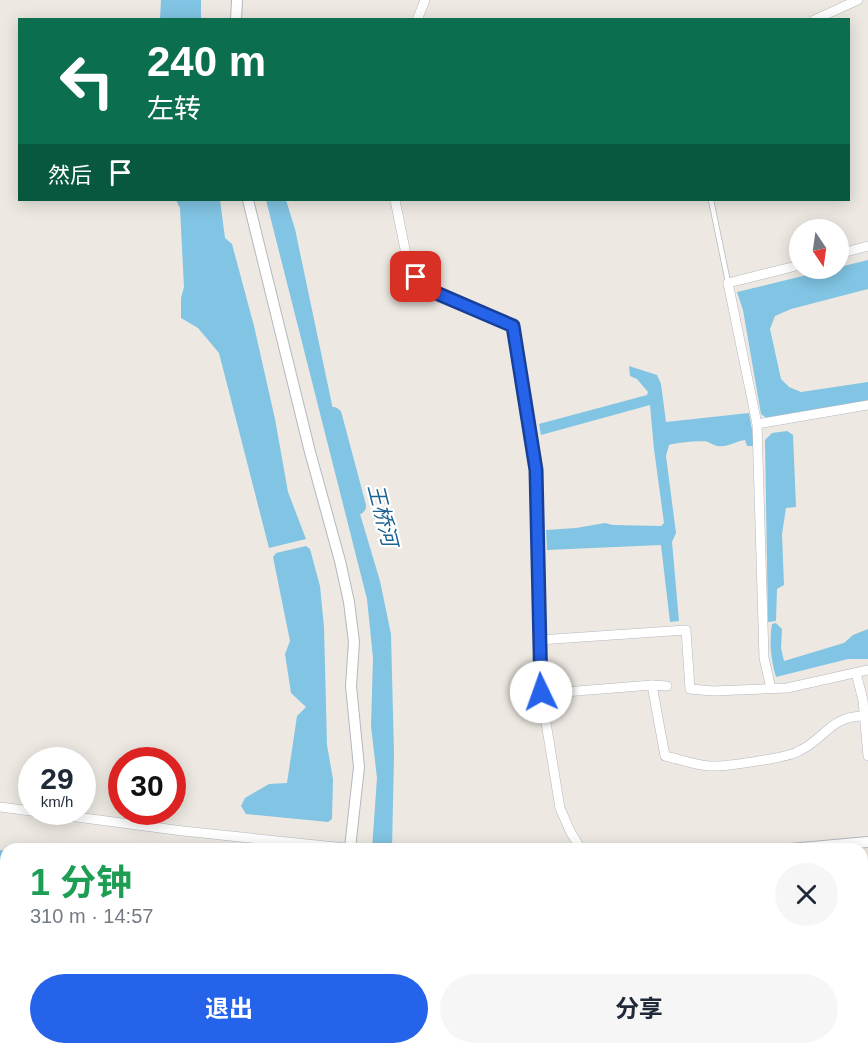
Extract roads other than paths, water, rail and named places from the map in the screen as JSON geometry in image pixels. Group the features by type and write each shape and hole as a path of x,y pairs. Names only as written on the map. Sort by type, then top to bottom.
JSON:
{"street":[{"path":"236,18 237,0"},
{"path":"418,18 425,0"},
{"path":"818,18 858,0"},
{"path":"248,201 349,602 354,642 351,686 359,767 353,843"},
{"path":"395,201 408,264 427,289 513,326 536,470 541,692 560,808 577,843"},
{"path":"849,251 868,246"},
{"path":"771,688 764,658 757,424 728,283 789,268"},
{"path":"757,424 868,405"},
{"path":"539,640 686,630 690,689 714,691 787,688 868,670"},
{"path":"856,673 863,700 868,756"},
{"path":"652,685 665,756 711,766 786,756 816,741 834,724 851,716 864,716"},
{"path":"541,692 668,686"},
{"path":"0,807 296,843"}],"lane":[{"path":"711,201 728,283"}],"water":[{"path":"161,0 201,0 201,18 160,18"},
{"path":"176,201 220,201 225,238 232,244 254,326 275,419 288,492 306,539 269,548 219,353 198,328 181,318 181,298 184,287 180,208"},
{"path":"266,201 286,201 295,229 343,457 380,581 391,634 394,755 392,843 372,843 377,778 371,726 373,658 367,599"},
{"path":"868,260 868,289 791,309 775,316 770,329 781,379 789,387 801,392 868,382 868,401 768,419 761,414 743,310 737,292 790,279 849,279 849,265"},
{"path":"629,366 657,375 661,384 666,422 749,413 755,446 747,446 745,440 721,446 700,441 669,445 666,456 676,533 672,542 679,621 670,622 661,545 547,550 546,530 605,523 661,526 664,523 650,405 541,435 539,424 647,395 648,392 637,379 630,376"},
{"path":"787,431 793,435 796,507 786,508 782,534 784,585 777,589 776,621 768,622 765,440 772,433"},
{"path":"306,546 310,549 320,586 324,627 327,745 333,779 332,819 328,822 246,814 241,806 245,798 269,784 287,783 297,716 306,707 291,693 285,654 290,641 273,557 276,553"},
{"path":"776,623 782,629 781,648 784,661 844,643 853,635 868,629 868,659 848,659 776,677 771,644 772,624"}],"waterway":[{"name":"王桥河","path":"333,416 357,506"}]}
